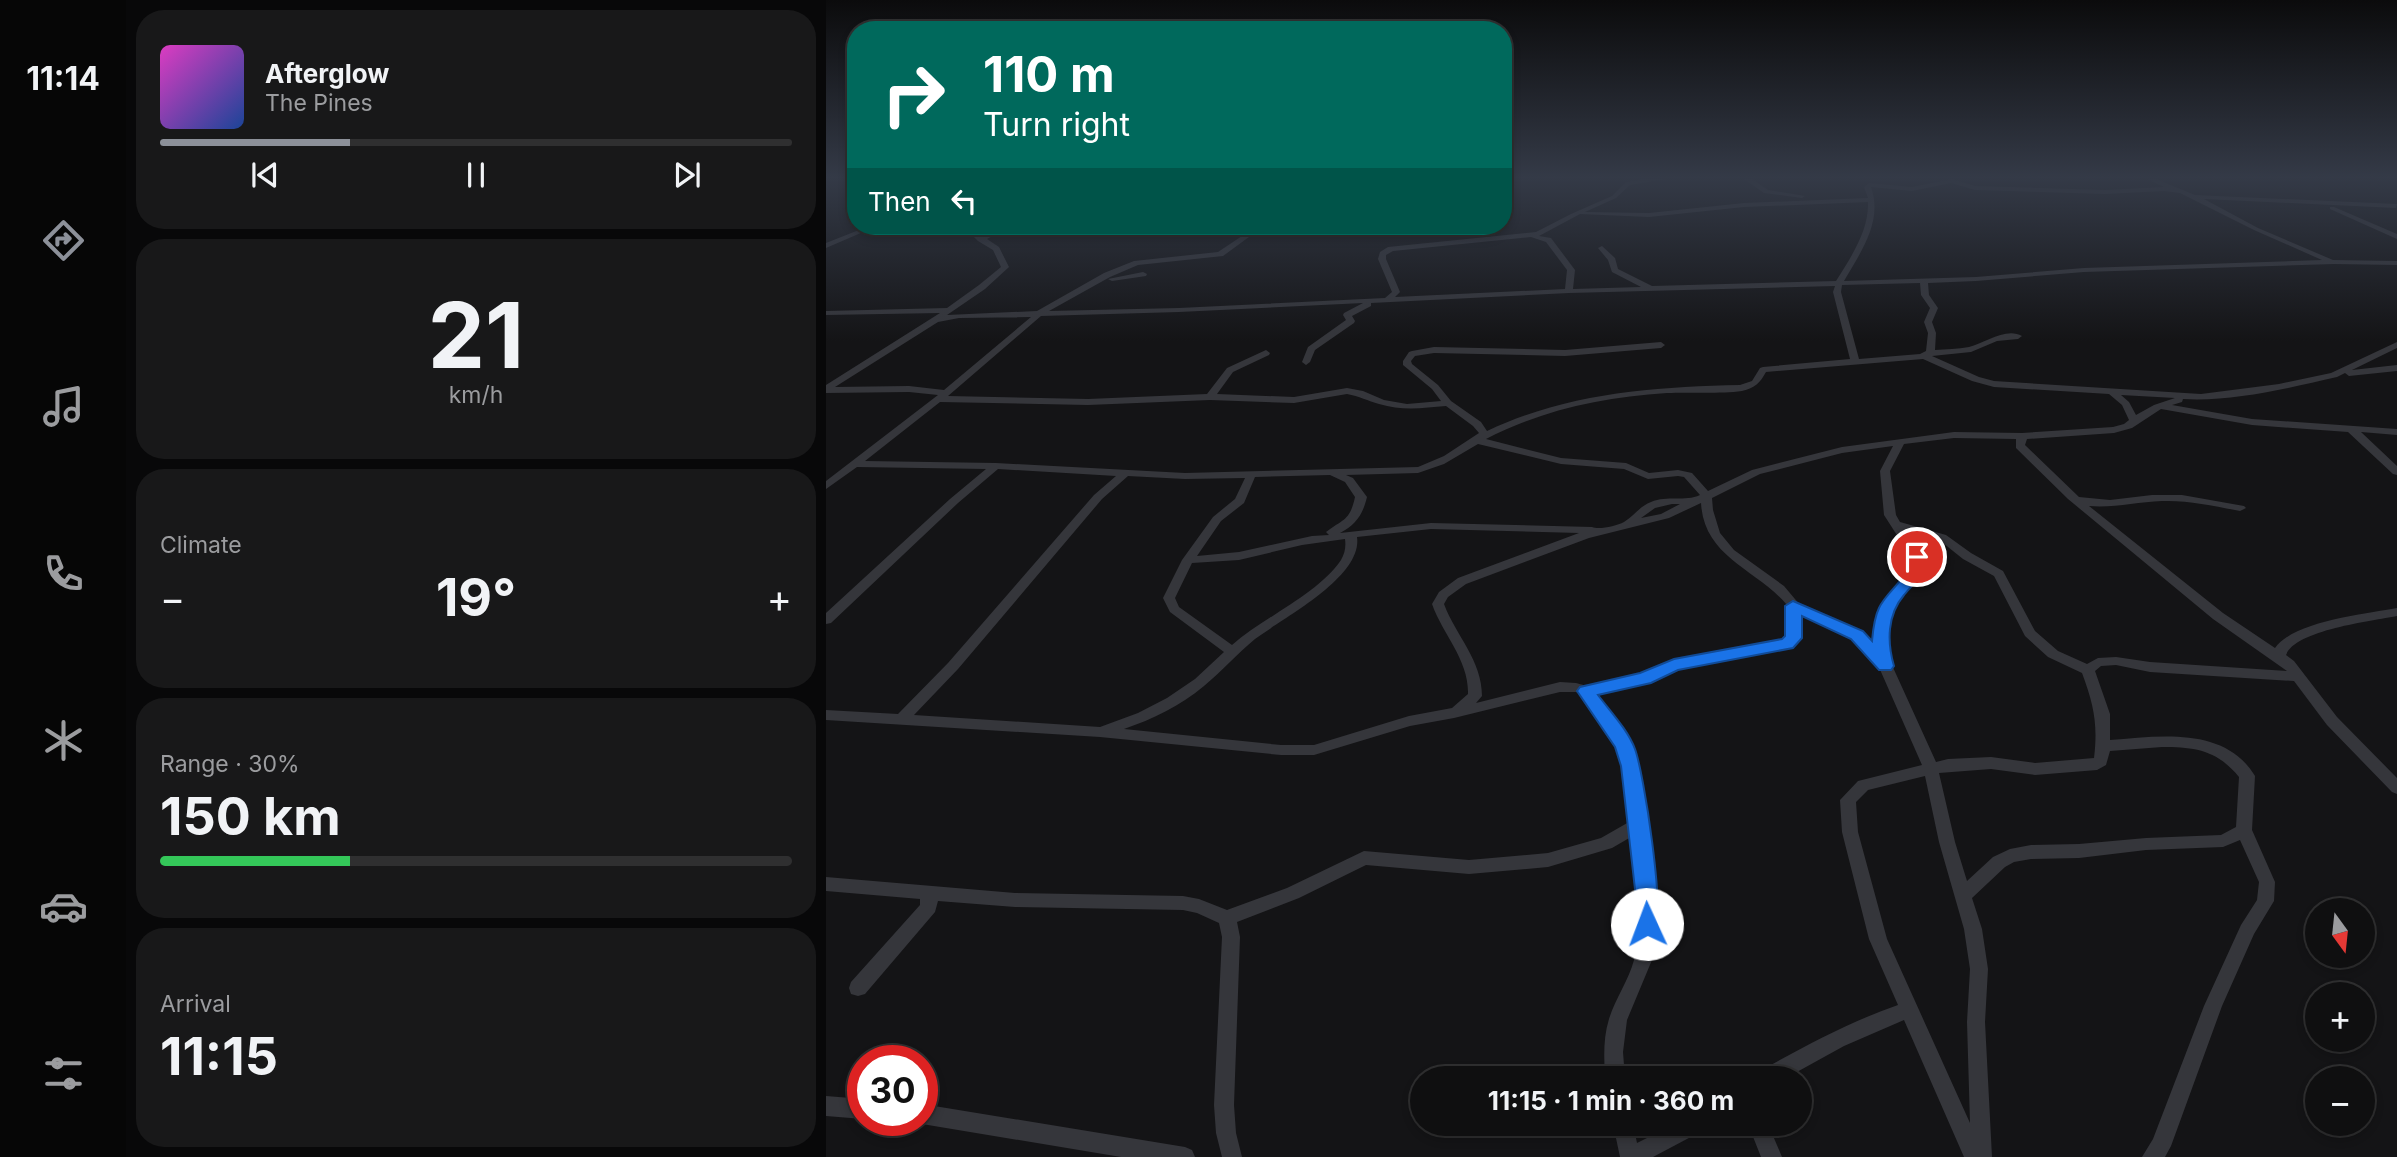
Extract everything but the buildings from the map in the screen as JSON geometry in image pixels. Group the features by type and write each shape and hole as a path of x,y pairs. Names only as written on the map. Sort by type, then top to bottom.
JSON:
{"street":[{"path":"1386,301 1396,292 1382,259 1383,254 1391,249 1536,233"},
{"path":"1855,360 1838,287 1865,233"},
{"path":"2265,233 2334,262"},
{"path":"826,239 847,234"},
{"path":"826,246 851,235"},
{"path":"826,390 949,310 1005,267 996,249 976,235"},
{"path":"981,239 989,235"},
{"path":"826,486 942,396 1040,313 1093,283 1146,261 1213,256 1248,235"},
{"path":"1526,236 1548,240 1571,270 1569,291"},
{"path":"1602,248 1612,260 1615,270 1654,290"},
{"path":"934,320 959,316 1371,302 1569,291 1822,285 1838,287 2064,271 2334,262 2397,263"},
{"path":"1093,283 1143,274"},
{"path":"1924,280 1925,296 1934,309 1928,318 1933,344 1930,353"},
{"path":"1306,362 1311,349 1351,321 1347,314 1371,302"},
{"path":"826,313 949,310"},
{"path":"1931,330 1953,350"},
{"path":"855,464 996,466 1124,474 1251,475 1421,469 1435,465 1477,440 1521,420 1554,409 1604,398 1677,389 1741,388 1755,383 1764,370 1979,347 1994,339 2018,336"},
{"path":"1477,440 1484,433 1478,424 1448,404 1435,387 1408,365 1407,361 1412,354 1434,350 1583,352 1661,345"},
{"path":"2334,375 2397,345"},
{"path":"1210,397 1230,370 1266,353"},
{"path":"1910,356 1936,360 1966,376 1985,382 2190,397 2279,387 2334,375 2397,368"},
{"path":"826,390 874,388 942,396 1088,402 1210,397 1294,400 1347,391 1407,407 1448,404"},
{"path":"2114,393 2185,412 2252,422 2397,432"},
{"path":"2114,393 2133,419"},
{"path":"1454,713 1475,696 1477,686 1465,653 1446,625 1438,604 1443,595 1462,581 1585,535 1665,516 1756,472 1842,450 1954,435 1997,435 2021,441 2113,430 2127,426 2133,419 2159,406 2190,397"},
{"path":"2350,428 2397,472"},
{"path":"1477,440 1561,461 1617,465 1634,469 1648,476 1659,489 1700,498"},
{"path":"2021,441 2072,497 2218,616 2289,664 2332,721 2397,788"},
{"path":"1900,442 1885,471 1890,515 1917,557 1918,568 1886,609 1880,647 1885,666 1931,769 1944,832 1973,929 1979,969 1976,1022 1982,1157"},
{"path":"826,620 954,500 996,466"},
{"path":"1188,560 1248,555 1338,530 1357,516 1361,497 1349,480 1331,473"},
{"path":"1626,526 1659,489 1678,473 1688,475 1707,510 1718,540 1730,553 1780,589 1793,606 1857,635 1885,666"},
{"path":"900,721 953,666 1098,497 1124,474"},
{"path":"1232,651 1171,605 1169,598 1188,560 1217,519 1240,501 1251,475"},
{"path":"2072,497 2099,505 2172,498 2199,499 2240,508"},
{"path":"1895,524 1942,537 1967,556 1999,574 2030,633 2053,654 2088,670 2101,700 2105,723 2101,761 2086,766 2035,769 1991,764 1948,765 1863,785 1849,800 1850,832 1878,939 1975,1157"},
{"path":"1304,541 1445,526 1606,530"},
{"path":"1100,732 1140,718 1183,695 1222,664 1232,651 1328,580 1343,565 1352,548 1350,534"},
{"path":"1586,691 1644,678 1674,665 1787,644 1793,638 1793,606"},
{"path":"2279,656 2284,645 2295,638 2328,627 2397,612"},
{"path":"2088,670 2098,662 2116,660 2150,667 2296,676"},
{"path":"826,715 1100,732 1281,750 1314,750 1409,721 1560,687 1576,686 1586,691 1625,746 1647,898 1643,960 1618,1020 1613,1052 1614,1066"},
{"path":"2103,747 2191,743 2222,750 2233,756 2247,776 2244,830 2267,882 2265,901 2247,930 2235,963 2213,1006 2161,1146 2152,1157"},
{"path":"826,884 1053,902 1184,903 1199,906 1227,918 1293,893 1364,858 1469,867 1548,859 1606,843 1638,825"},
{"path":"1964,895 1999,862 2011,856 2042,851 2223,841 2244,830"},
{"path":"858,988 929,907 929,893"},
{"path":"1227,918 1231,937 1224,1105 1226,1133 1232,1157"},
{"path":"1788,1066 1827,1043 1877,1020 1910,1009"},
{"path":"826,1106 847,1108"},
{"path":"938,1117 1171,1156"},
{"path":"1626,1136 1631,1157 1672,1136"},
{"path":"1763,1136 1772,1157"}],"route":[{"path":"1647,924 1647,898 1625,746 1586,691 1644,678 1674,665 1787,644 1793,638 1793,606 1814,618 1857,635 1885,666 1880,647 1882,621 1886,609 1918,568 1917,557"}]}
